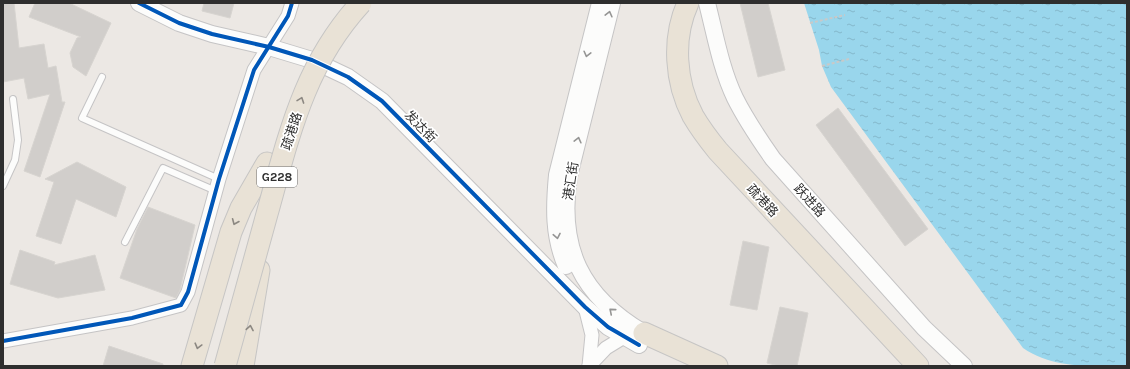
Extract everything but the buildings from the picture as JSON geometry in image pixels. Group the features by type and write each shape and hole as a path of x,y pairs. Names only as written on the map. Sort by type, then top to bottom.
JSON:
{"highway":[{"name":"疏港路","path":"211,366 267,163 290,89 312,42 342,3"},
{"name":"疏港路","path":"225,366 288,139 303,94 325,50 361,3"},
{"path":"674,3 668,23 664,45 664,66 667,84 681,122 707,159 885,341"},
{"name":"疏港路","path":"688,3 680,26 678,65 686,100 693,116 718,151 885,341 918,366"},
{"path":"192,366 231,232 241,208 267,163"},
{"path":"243,366 252,319 266,219"},
{"path":"636,338 684,366"},
{"path":"636,338 717,366"},
{"name":"疏港路","path":"885,341 899,366"}],"street":[{"name":"发达街","path":"139,3 179,23 212,34 270,46 312,60 348,77 382,101 571,277 585,307 608,327 636,338"},
{"path":"3,341 132,318 180,304 188,292 218,185 254,70 288,16 292,3"},
{"name":"港汇街","path":"600,3 557,175 556,233 561,255 571,277 594,293 636,338"},
{"name":"港汇街","path":"571,277 571,250 566,224 565,200 569,176 612,3"},
{"name":"跃进路","path":"707,3 723,62 735,97 752,130 773,159 924,328 964,366"},
{"path":"585,307 592,335 589,366"},
{"path":"589,366 606,348 636,338"}],"lane":[{"path":"102,77 82,118 218,185"},
{"path":"3,186 15,160 18,140 13,99"},
{"path":"125,242 162,168 218,185"}],"path":[{"path":"810,23 845,15"},
{"path":"822,66 849,59"}],"water":[{"path":"804,3 1127,3 1127,366 1086,366 1060,363 1047,360 1023,348 831,87 822,66 819,50"}],"cycle path":[{"path":"139,3 179,23 212,34 269,47 312,60 348,77 382,101 585,307 608,327 639,345"},
{"path":"3,341 132,318 181,305 188,292 219,179 254,70 288,16 292,3"}]}
